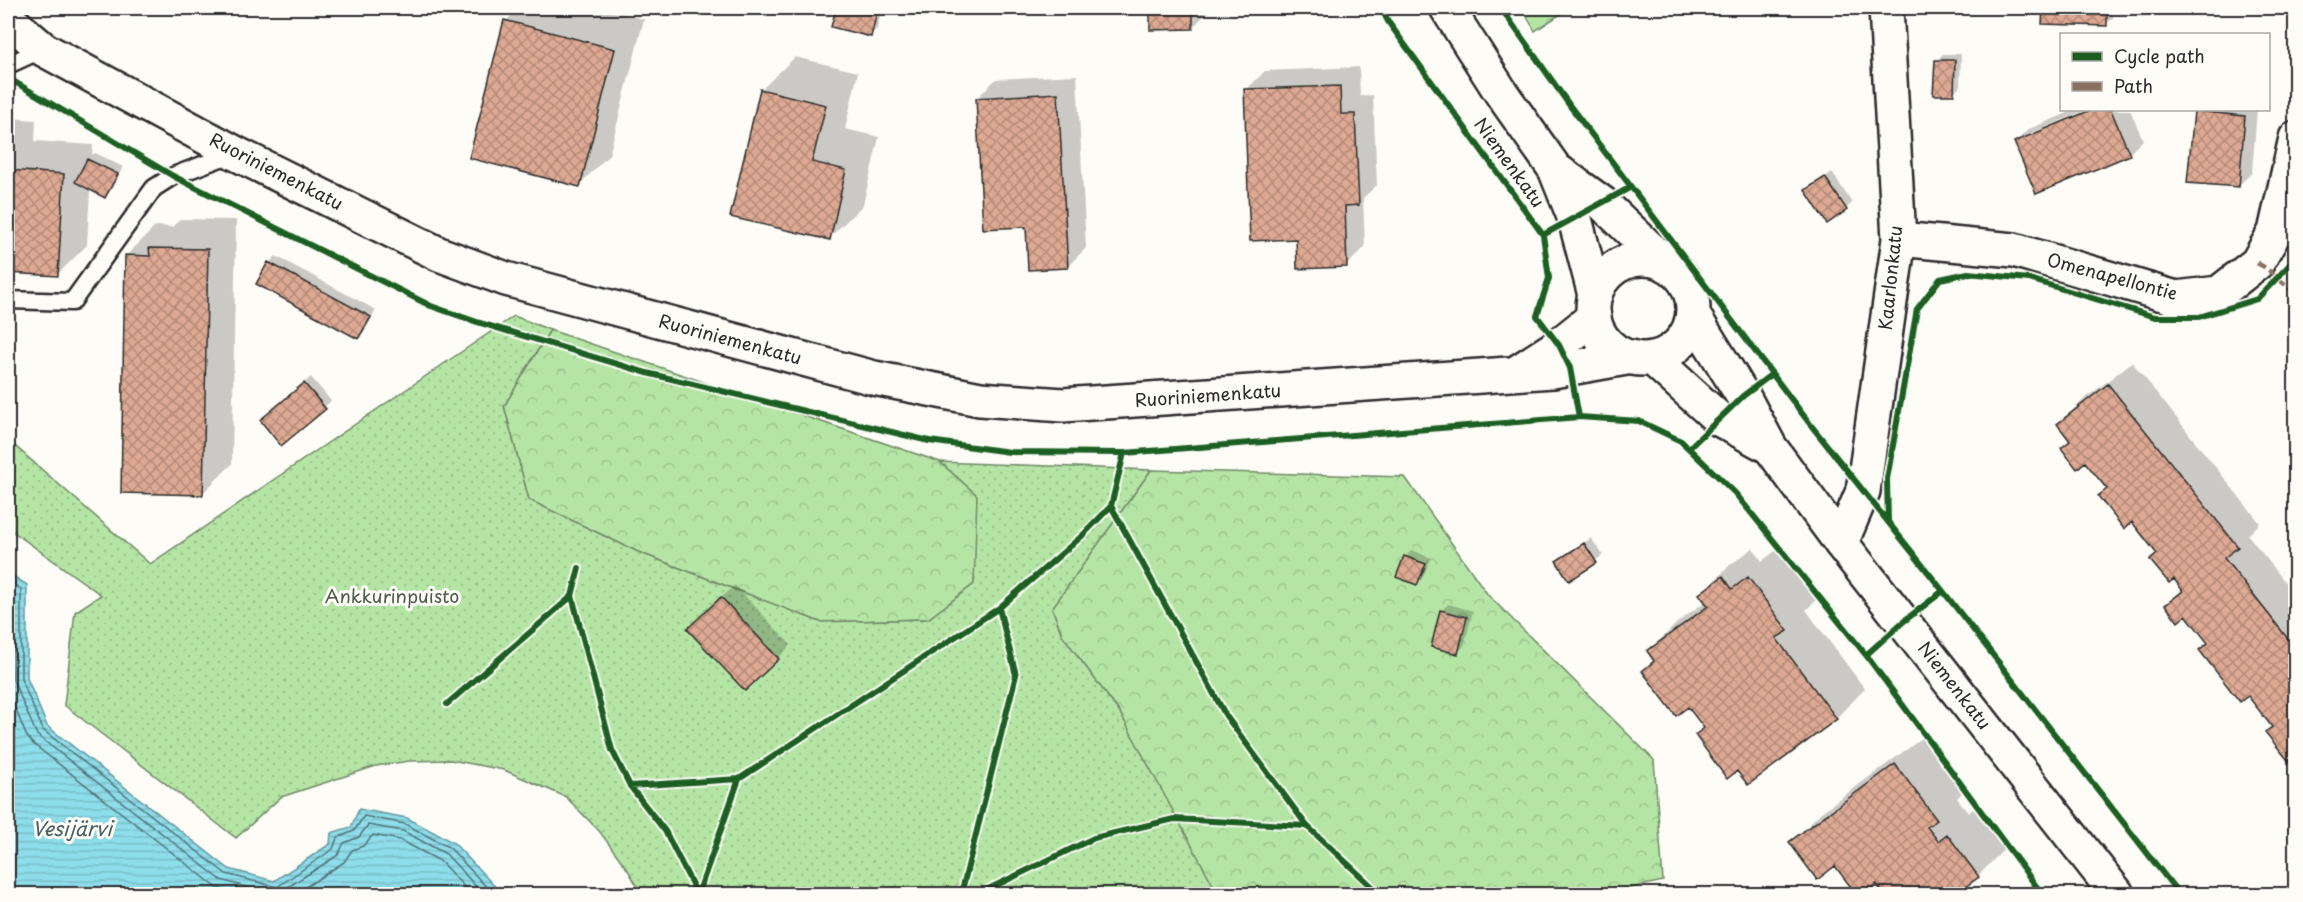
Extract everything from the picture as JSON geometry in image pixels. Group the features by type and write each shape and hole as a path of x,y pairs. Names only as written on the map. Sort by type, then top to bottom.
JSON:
{"street":[{"name":"Niemenkatu","path":"1447,8 1502,94 1555,169 1575,219 1594,306"},
{"name":"Kaarlonkatu","path":"1841,543 1863,491 1899,239 1886,8"},
{"name":"Ruoriniemenkatu","path":"8,19 44,48 235,153 439,254 506,279 874,378 980,399 1063,405 1192,398 1570,368 1642,358"},
{"name":"Omenapellontie","path":"1899,239 2013,250 2176,298 2219,293 2257,263 2275,232 2295,138"},
{"name":"Niemenkatu","path":"1555,169 1602,203 1667,265"},
{"path":"1638,259 1653,260 1667,265 1682,278 1691,296 1693,315 1680,343 1667,353 1642,358 1614,350 1600,335 1594,306 1601,281 1611,270 1624,262 1638,259"},
{"name":"Ruoriniemenkatu","path":"1517,372 1559,345 1594,306"},
{"name":"Niemenkatu","path":"1693,315 1743,396 1770,447 1841,543 2117,894"},
{"name":"Niemenkatu","path":"1642,358 1719,419 1770,447"}],"lane":[{"path":"8,65 44,48"},
{"path":"8,300 72,302 154,188 173,176 235,153"}],"green space":[{"path":"1522,8 1570,8 1535,31"},
{"name":"Ankkurinpuisto","path":"514,316 550,330 504,406 529,500 638,552 820,622 928,619 974,584 977,495 940,462 1151,470 1052,608 1062,635 1120,713 1218,894 642,894 628,870 600,832 566,797 504,770 451,760 409,761 376,766 281,797 236,838 64,705 75,612 101,595 8,528 8,440 150,564"},
{"path":"550,330 940,462 977,495 978,529 974,584 928,619 820,622 638,552 529,500 504,406"},
{"path":"1151,470 1405,477 1488,595 1654,760 1663,881 1604,894 1214,894 1120,713 1062,635 1052,608"}],"water":[{"name":"Vesijärvi","path":"8,573 27,585 27,678 47,726 229,869 274,881 330,844 331,833 351,827 359,809 407,818 454,843 502,894 8,894"}],"building":[{"path":"836,8 878,8 871,37 831,27"},
{"path":"1150,8 1193,8 1193,29 1150,30"},
{"path":"1711,8 1791,8 1711,10"},
{"path":"2043,8 2107,8 2107,26 2042,24"},
{"path":"504,20 615,49 580,187 469,158"},
{"path":"1935,60 1955,60 1954,95 1933,95"},
{"path":"1340,86 1341,114 1355,114 1359,205 1345,206 1347,267 1297,269 1296,239 1250,241 1244,89"},
{"path":"760,89 826,105 812,162 846,170 830,240 730,217"},
{"path":"1058,93 1068,268 1028,270 1026,227 983,229 976,98"},
{"path":"2089,111 2111,111 2130,155 2036,194 2014,142"},
{"path":"2194,111 2245,116 2239,187 2187,183"},
{"path":"87,159 118,174 105,198 75,182"},
{"path":"8,170 64,174 58,276 8,273"},
{"path":"1825,177 1847,210 1827,224 1805,190"},
{"path":"149,248 208,249 203,495 121,493 125,255 150,256"},
{"path":"268,262 371,317 358,339 256,284"},
{"path":"304,383 326,409 281,446 260,420"},
{"path":"2108,384 2238,547 2224,558 2296,649 2296,770 2265,732 2272,727 2248,696 2240,702 2199,650 2208,643 2186,615 2178,622 2165,605 2183,591 2174,579 2169,583 2150,560 2157,554 2132,522 2124,529 2098,496 2107,489 2085,462 2077,469 2061,448 2070,441 2057,424"},
{"path":"1584,543 1597,563 1569,581 1556,561"},
{"path":"1404,556 1426,564 1417,585 1396,577"},
{"path":"1723,576 1732,589 1748,577 1788,631 1776,638 1837,719 1748,785 1737,771 1727,779 1695,735 1704,728 1688,707 1676,716 1642,671 1654,661 1647,651 1708,606 1699,594"},
{"path":"721,597 779,659 745,691 687,629"},
{"path":"1440,610 1467,617 1458,654 1431,647"},
{"path":"1895,764 1937,820 1927,827 1938,841 1947,834 1979,877 1955,894 1884,894 1877,884 1863,894 1856,894 1835,866 1817,880 1789,842"}],"marked path":[{"path":"2257,263 2296,294"}],"cycle path":[{"path":"1381,8 1389,23 1543,235 1549,278 1537,316 1559,345 1570,368 1579,417"},
{"path":"1501,8 1570,106 1810,424 2179,894"},
{"path":"8,78 173,176 431,306 647,373 929,441 1010,452 1124,453 1579,417 1639,421 1681,441 1735,493 1866,655 2042,894"},
{"path":"1543,235 1631,187"},
{"path":"1888,522 1887,479 1917,309 1940,279 1968,273 2029,279 2155,317 2199,317 2257,299 2293,261 2296,251"},
{"path":"1689,448 1743,396 1772,374"},
{"path":"739,779 999,608 1082,536 1111,506 1124,453"},
{"path":"1111,506 1226,716 1307,826 1380,894"},
{"path":"579,568 572,596 612,750 630,786 665,831 697,894"},
{"path":"1866,655 1904,621 1943,591"},
{"path":"447,704 572,596"},
{"path":"961,894 1016,675 999,608"},
{"path":"630,786 739,779 698,894"},
{"path":"978,894 1094,838 1174,819 1307,826"}]}
